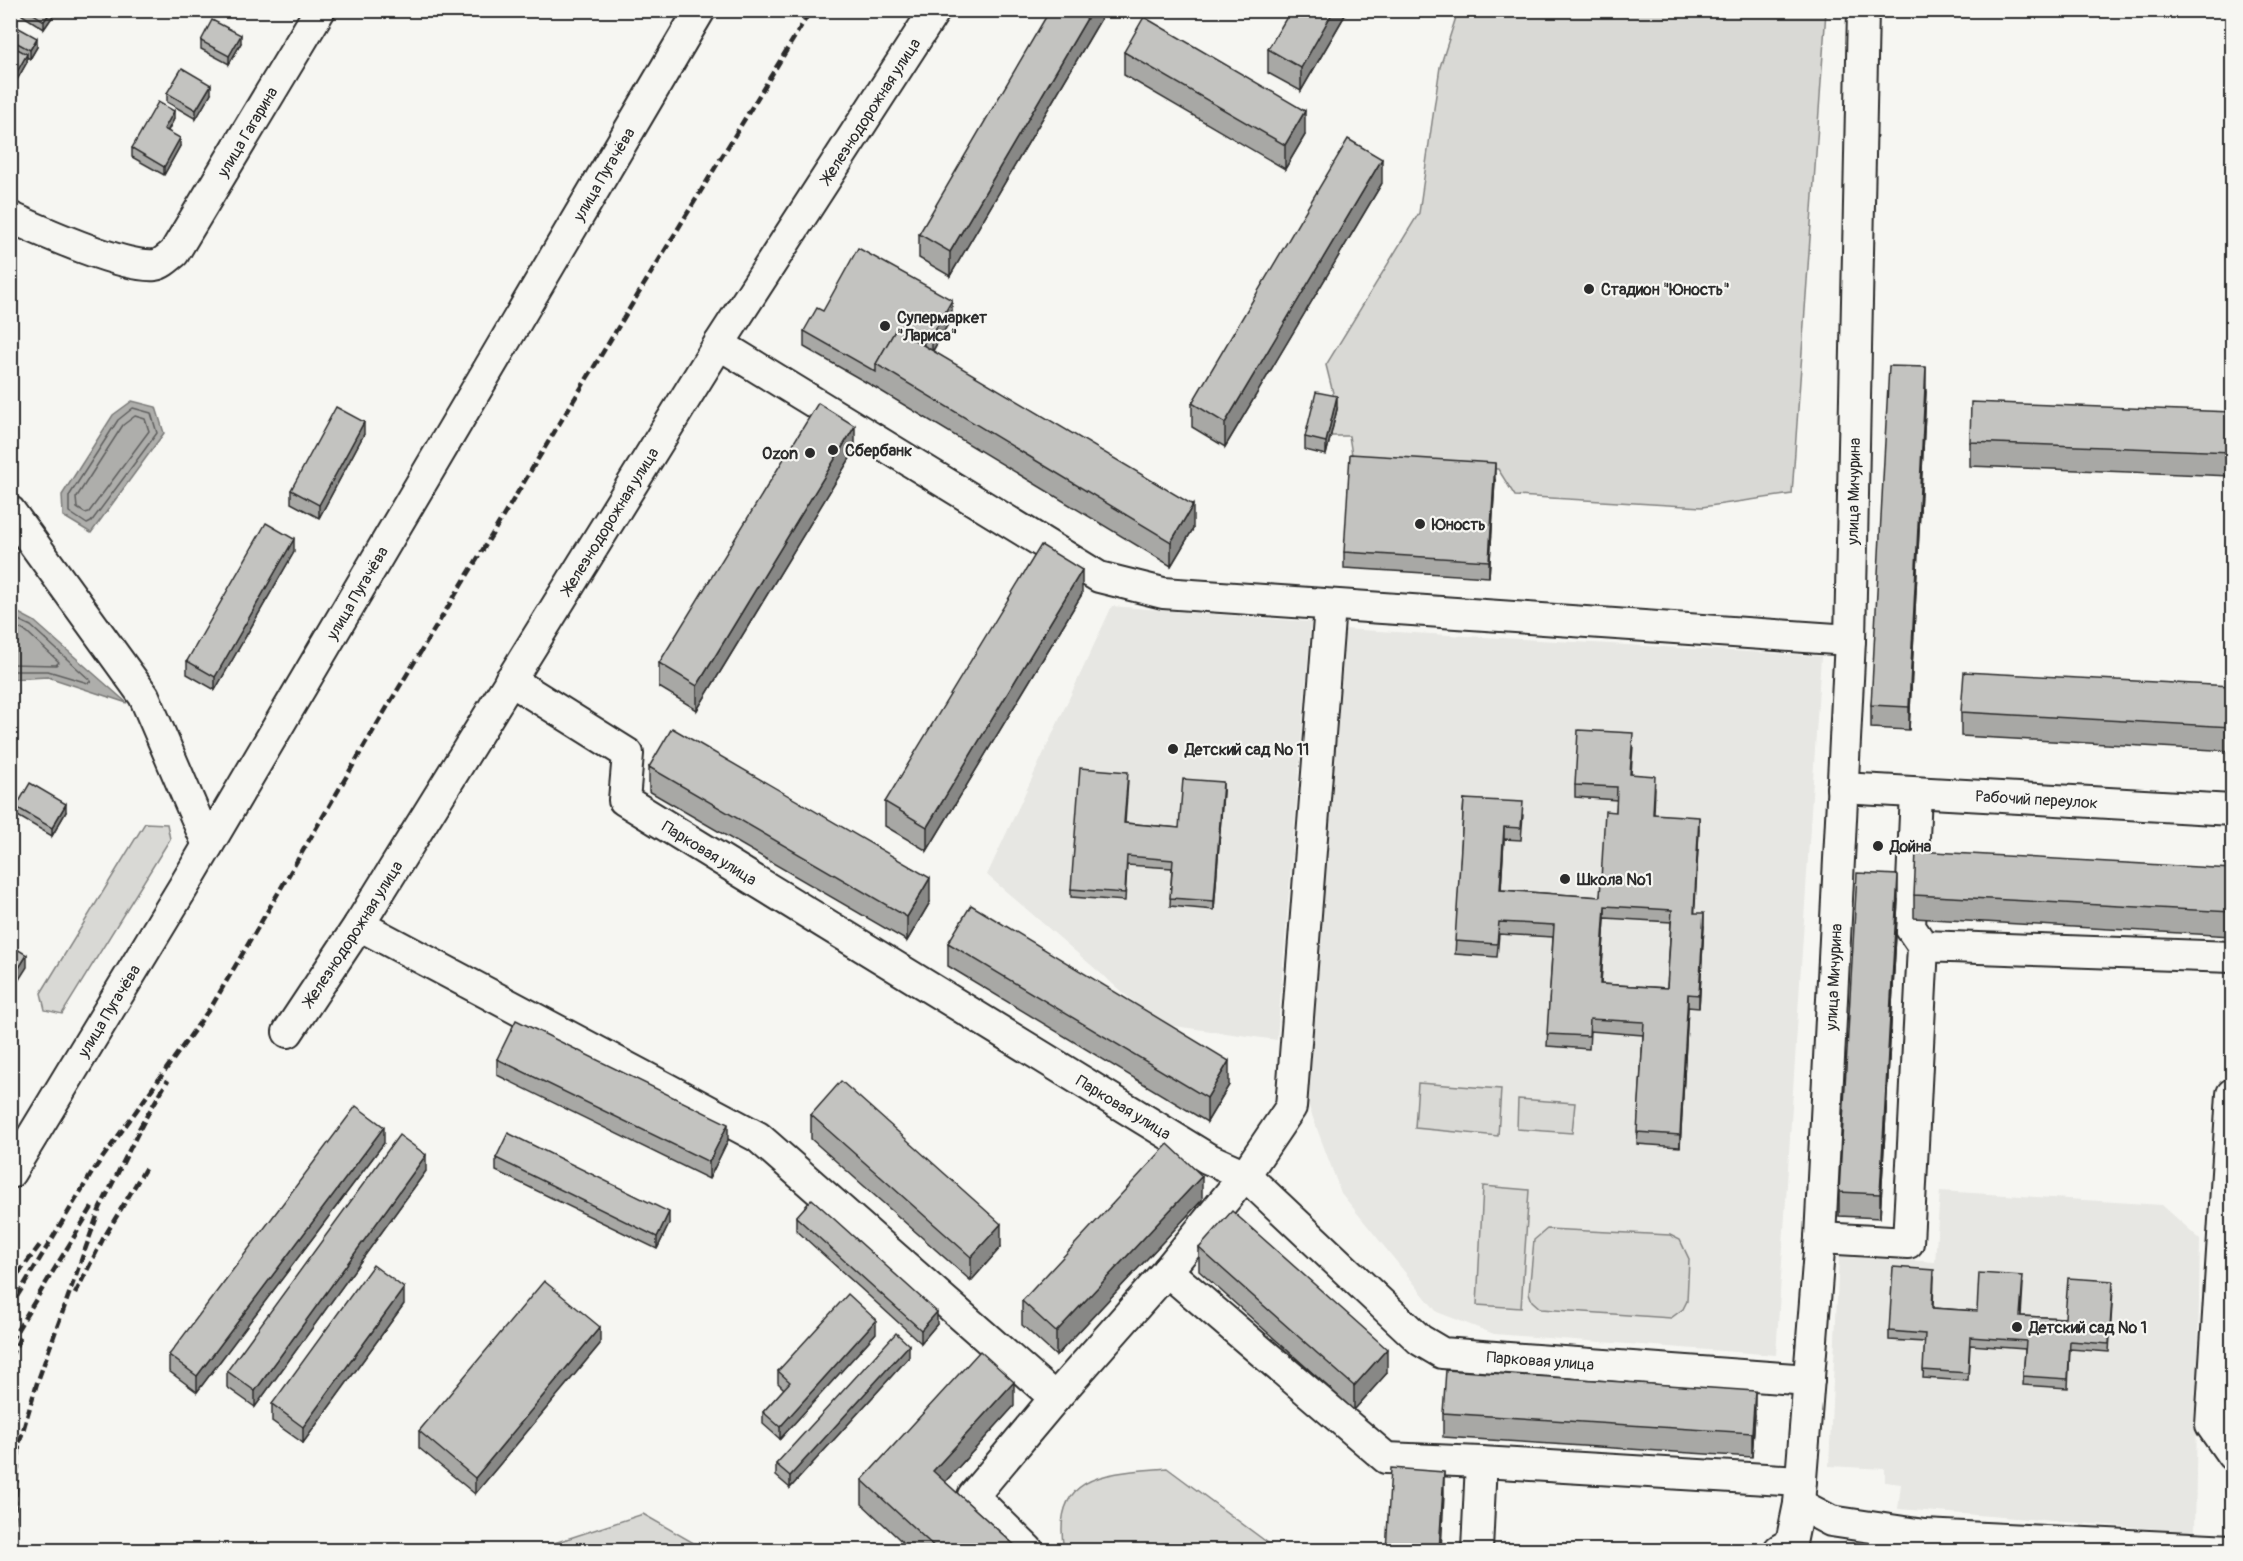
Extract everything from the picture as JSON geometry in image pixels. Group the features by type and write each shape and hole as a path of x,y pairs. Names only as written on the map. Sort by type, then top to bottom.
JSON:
{"street":[{"name":"улица Гагарина","path":"10,216 45,233 133,264 158,265 174,253 320,10"},
{"name":"улица Пугачёва","path":"10,1173 208,845 700,10"},
{"name":"Железнодорожная улица","path":"288,1032 358,925 718,344 935,10"},
{"name":"улица Мичурина","path":"1779,1551 1791,1543 1800,1492 1820,1238 1850,640 1863,10"},
{"path":"718,344 1100,577 1163,592 1330,606 1850,640"},
{"path":"10,511 144,696 208,845"},
{"path":"1028,1551 973,1496 1055,1398 1167,1271 1245,1175 1291,1107 1330,606"},
{"name":"Парковая улица","path":"510,680 628,754 624,800 1207,1158 1245,1175 1420,1340 1442,1353 1809,1380"},
{"name":"Рабочий переулок","path":"1842,788 2232,810"},
{"path":"1820,1238 1908,1243 1923,946 1910,927 1916,793"},
{"path":"358,925 758,1137 1055,1398"},
{"path":"1923,946 2232,957"},
{"path":"2232,1094 2211,1425 2232,1455"},
{"path":"1167,1271 1386,1458 1481,1462 1800,1492 1831,1521 1924,1535 2232,1550"},
{"path":"1477,1551 1481,1462"}],"shaded area":[{"name":"Стадион \"Юность\"","path":"1458,11 1826,11 1792,494 1702,507 1515,496 1498,469 1353,461 1349,436 1330,436 1337,409 1326,365 1419,213 1440,67"},
{"name":"Детский сад № 11","path":"1112,606 1311,622 1277,1040 1159,1024 987,875"},
{"name":"Школа №1","path":"1343,629 1821,656 1776,1355 1494,1334 1437,1312 1341,1193 1307,1102"},
{"path":"145,823 167,824 170,839 62,1014 45,1010 41,993"},
{"path":"1418,1083 1501,1089 1498,1136 1415,1128"},
{"path":"1518,1099 1575,1103 1572,1133 1517,1129"},
{"path":"1483,1186 1529,1190 1521,1308 1477,1305"},
{"name":"Детский сад № 1","path":"1940,1191 2162,1205 2200,1239 2195,1532 1898,1509 1901,1484 1885,1482 1885,1469 1829,1466 1839,1255 1935,1262"},
{"path":"1547,1229 1670,1235 1680,1240 1689,1259 1687,1301 1683,1309 1671,1318 1541,1309 1532,1301 1529,1293 1534,1240"},
{"path":"1167,1468 1268,1543 1274,1550 1064,1550 1062,1524 1066,1505 1075,1491 1088,1482 1105,1476"},
{"path":"643,1514 706,1550 533,1550"}],"water":[{"path":"132,401 156,407 164,433 91,533 63,516 62,495 113,415"},
{"path":"11,609 34,621 127,703 48,677 11,679"}],"building":[{"path":"28,10 52,10 44,21"},
{"path":"1050,10 1092,10 950,252 919,234"},
{"path":"1291,10 1334,10 1301,68 1268,49"},
{"path":"1144,17 1305,111 1285,145 1124,52"},
{"path":"212,20 241,35 229,56 201,41"},
{"path":"10,23 37,38 30,50 10,39"},
{"path":"10,45 27,54 14,77 10,75"},
{"path":"182,68 211,85 196,110 167,93"},
{"path":"158,102 174,111 164,129 180,138 164,167 132,148"},
{"path":"1348,139 1382,159 1225,423 1192,403"},
{"name":"Супермаркет \"Лариса\"","path":"858,248 952,300 932,335 924,330 918,342 896,329 876,364 876,372 804,331 817,308 823,311"},
{"path":"896,329 1193,505 1171,542 876,364"},
{"path":"1889,366 1926,367 1909,707 1871,705"},
{"path":"1316,392 1337,396 1326,442 1305,437"},
{"path":"1971,402 2232,412 2232,452 1970,442"},
{"path":"818,403 855,426 697,686 659,663"},
{"path":"336,407 364,422 319,505 291,490"},
{"name":"Юность","path":"1350,454 1495,463 1489,561 1344,552"},
{"path":"266,523 294,539 215,677 187,661"},
{"path":"1041,545 1082,570 927,827 885,802"},
{"path":"1964,672 2232,686 2232,727 1961,712"},
{"path":"672,728 930,878 907,917 649,767"},
{"path":"1578,730 1633,733 1630,774 1655,776 1653,814 1699,817 1694,913 1704,913 1699,995 1688,994 1680,1135 1637,1132 1644,1022 1590,1019 1589,1036 1547,1034 1554,925 1499,922 1497,944 1455,941 1464,799 1523,802 1521,828 1504,827 1500,890 1600,897 1605,811 1616,812 1617,787 1575,785","holes":["1605,906 1672,910 1667,988 1600,984"]},
{"path":"1080,768 1128,772 1124,823 1179,828 1183,779 1223,782 1214,901 1170,898 1173,860 1127,856 1125,893 1071,889"},
{"path":"30,783 66,804 52,828 16,807"},
{"path":"1916,851 2232,869 2232,912 1914,895"},
{"path":"1857,873 1898,875 1880,1194 1839,1192"},
{"path":"971,905 1229,1061 1207,1098 948,943"},
{"path":"10,945 27,955 10,982"},
{"path":"516,1020 728,1124 709,1162 497,1059"},
{"path":"841,1081 1001,1224 971,1257 811,1115"},
{"path":"356,1106 384,1127 197,1376 169,1355"},
{"path":"508,1133 669,1212 657,1237 496,1158"},
{"path":"399,1135 426,1155 255,1391 227,1371"},
{"path":"1168,1144 1202,1176 1056,1332 1022,1301"},
{"path":"812,1199 937,1312 921,1330 796,1217"},
{"path":"1232,1211 1387,1349 1354,1386 1199,1248"},
{"path":"373,1265 404,1288 303,1427 272,1404"},
{"path":"1893,1267 1934,1270 1932,1308 1977,1311 1979,1273 2023,1276 2020,1316 2065,1318 2068,1278 2113,1281 2109,1344 2070,1341 2068,1379 2023,1376 2026,1341 1970,1337 1968,1373 1923,1370 1925,1334 1889,1331"},
{"path":"544,1281 600,1327 475,1478 419,1431"},
{"path":"848,1294 876,1320 780,1427 763,1412 790,1382 778,1371"},
{"path":"896,1333 909,1345 790,1476 776,1464"},
{"path":"980,1351 1014,1382 933,1471 1021,1551 939,1551 862,1480"},
{"path":"1446,1370 1755,1391 1752,1433 1443,1413"},
{"path":"1391,1468 1444,1472 1439,1551 1386,1551"}],"railway":[{"path":"10,1308 93,1171 213,1004 389,704 811,10"},
{"path":"139,1129 168,1080"},
{"path":"12,1550 19,1444 37,1383 100,1208 144,1121"},
{"path":"75,1294 103,1239 145,1169"},
{"path":"10,1342 94,1204"},
{"path":"10,1285 42,1242"},
{"path":"10,1358 21,1336"}],"place":[{"name":"Стадион \"Юность\"","path":"1589,289"},
{"name":"Супермаркет \"Лариса\"","path":"885,326"},
{"name":"Сбербанк","path":"833,450"},
{"name":"Ozon","path":"810,453"},
{"name":"Юность","path":"1420,524"},
{"name":"Детский сад № 11","path":"1173,749"},
{"name":"Дойна","path":"1878,846"},
{"name":"Школа №1","path":"1565,879"},
{"name":"Детский сад № 1","path":"2017,1327"}]}
